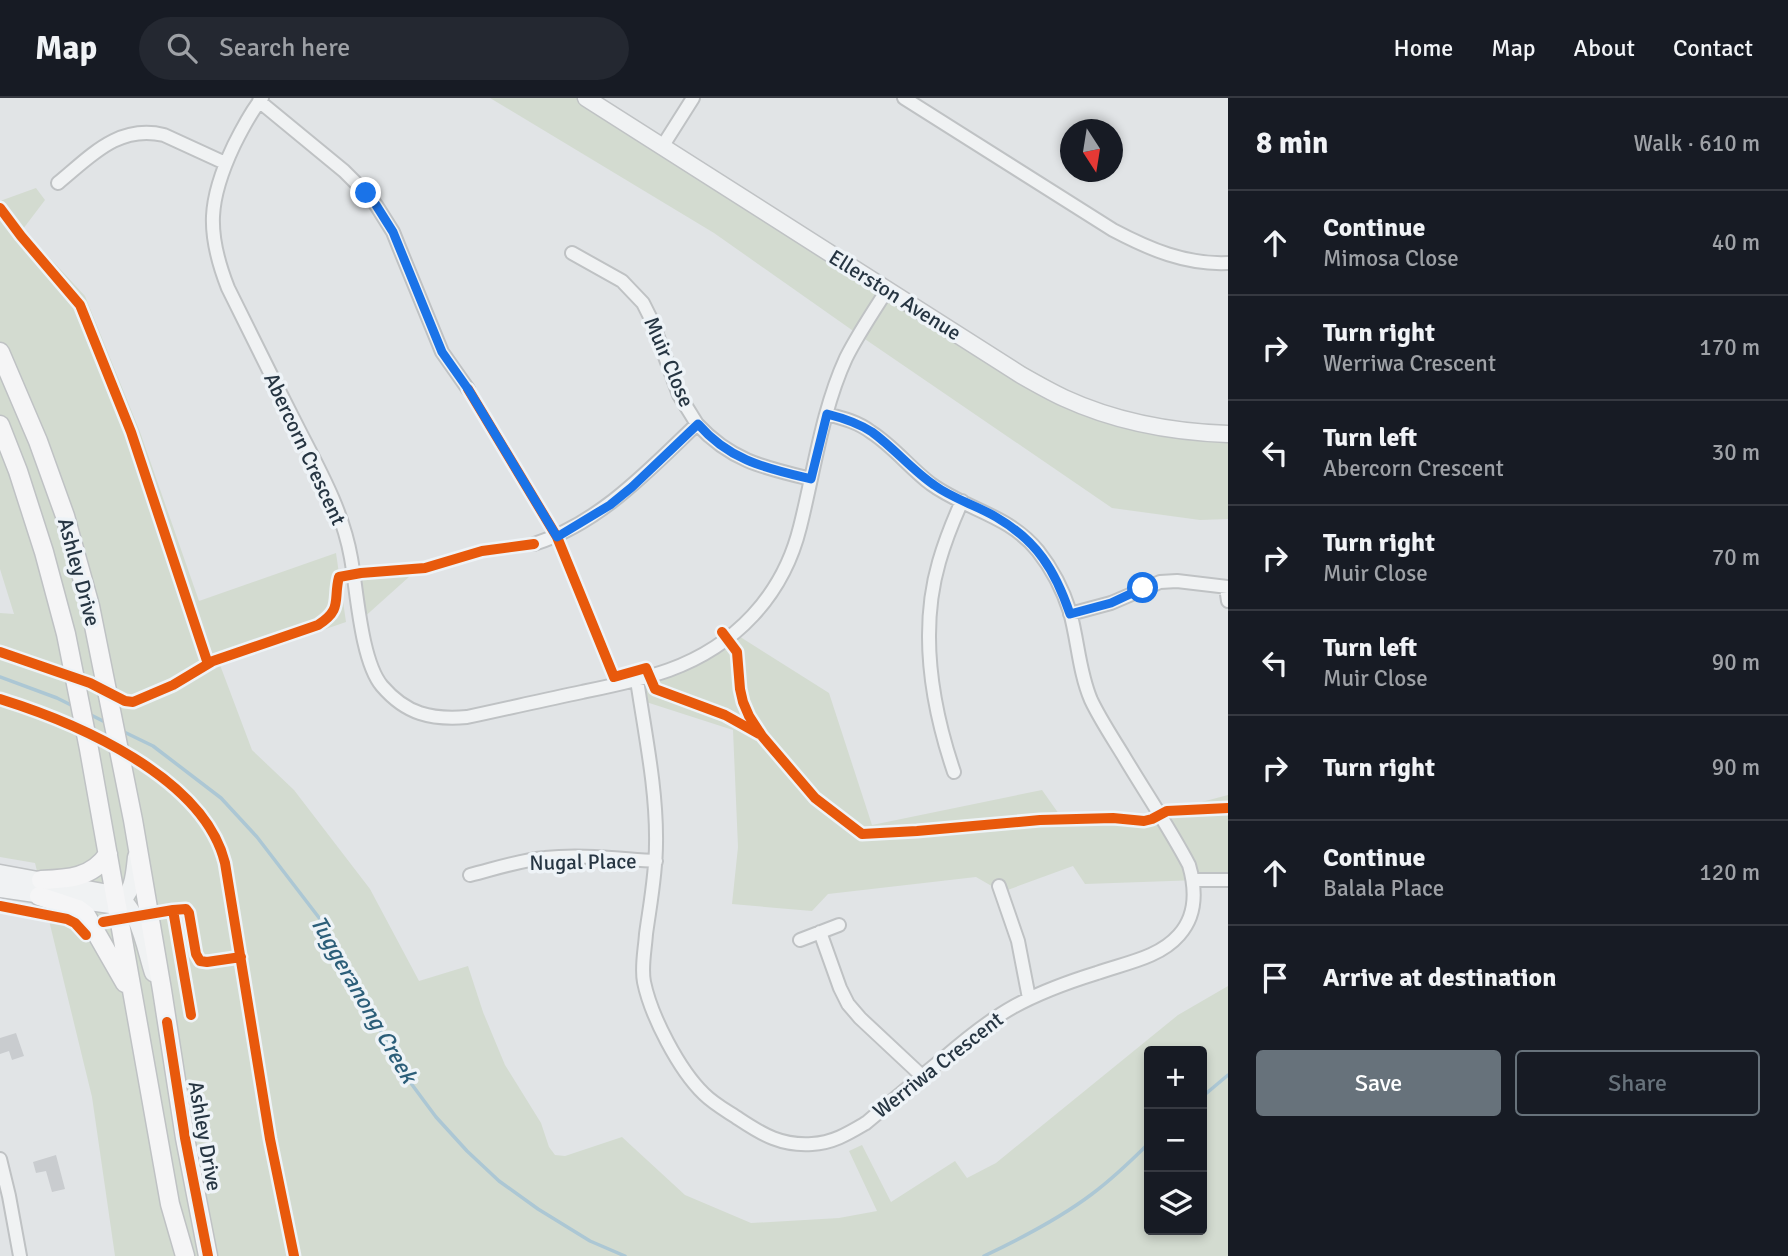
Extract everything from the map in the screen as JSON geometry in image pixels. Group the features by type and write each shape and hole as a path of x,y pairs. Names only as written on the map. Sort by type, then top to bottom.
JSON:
{"main road":[{"name":"Ashley Drive","path":"0,352 38,440 65,516 90,606 137,842 185,1138 208,1256"},
{"name":"Ashley Drive","path":"0,425 44,552 66,634 118,900 132,995 170,1203 185,1256"},
{"path":"40,888 90,872 101,864 108,854"},
{"path":"40,888 86,915 132,995"}],"street":[{"name":"Ellerston Avenue","path":"586,98 1021,375 1060,397 1103,414 1147,426 1191,433 1228,434"},
{"path":"662,147 693,98"},
{"path":"905,98 1142,246 1190,260 1228,262"},
{"path":"260,100 344,171 376,205 399,247 442,352 468,389"},
{"name":"Abercorn Crescent","path":"260,100 245,124 216,190 212,233 217,261 340,517 350,554 367,656 375,676 381,685 405,706 425,715 446,719 467,717 637,680 703,655 728,639 754,615 774,590 789,562 832,394 846,359 887,290"},
{"path":"58,183 110,142 136,133 164,135 226,163"},
{"name":"Muir Close","path":"572,253 622,281 643,303 679,395 706,433 724,449 746,461 811,479"},
{"name":"Werriwa Crescent","path":"637,680 655,806 656,861 643,978 648,1000 685,1072 702,1092 771,1139 793,1144 815,1144 847,1135 866,1123 978,1030 1029,998 1059,985 1149,955 1166,947 1180,934 1190,918 1195,899 1194,880 1185,857 1090,698 1070,614 1054,574 1038,551 1018,532 995,516 962,502 931,484 872,432 851,421 827,414"},
{"name":"Muir Close","path":"534,544 557,537 610,505 698,424"},
{"path":"954,772 943,742 931,679 928,621 938,564 962,502"},
{"path":"1070,614 1111,603 1160,582 1177,581 1227,587 1228,601"},
{"path":"118,900 131,890 137,842"},
{"name":"Nugal Place","path":"470,875 545,858 656,861"},
{"path":"0,873 40,888"},
{"path":"1194,880 1228,880"},
{"path":"999,886 1018,942 1029,998"},
{"path":"0,889 40,888 118,900 133,911 165,1010"},
{"path":"800,940 839,925"},
{"path":"820,932 848,1004 922,1076"},
{"path":"0,1159 20,1256"}],"shaded area":[{"path":"490,98 585,98 887,290 1116,417 1228,435 1228,519 1200,520 1112,508 714,233"},
{"path":"36,188 45,200 23,229 85,296 140,432 199,601 336,553 346,622 220,665 252,750 294,790 370,889 419,981 468,966 505,1065 541,1123 549,1147 555,1155 565,1156 622,1137 685,1195 751,1223 839,1218 877,1211 849,1151 862,1145 891,1202 955,1161 967,1178 996,1163 1178,1015 1228,986 1228,1256 115,1256 92,1097 35,863 0,857 0,613 14,614 0,569 0,201"},
{"path":"417,567 419,574 410,576 361,620 353,570"},
{"path":"734,633 829,693 872,825 1042,790 1059,814 1141,818 1228,795 1228,879 1085,884 1073,866 1002,892 976,877 828,894 812,911 732,904 738,847 733,730 640,700 637,680"}],"building":[{"path":"16,1033 24,1056 12,1060 9,1051 0,1054 0,1038"},
{"path":"56,1155 65,1189 52,1192 46,1171 36,1173 33,1162"}],"waterway":[{"name":"Tuggeranong Creek","path":"0,677 73,706"},
{"name":"Tuggeranong Creek","path":"89,714 107,723"},
{"name":"Tuggeranong Creek","path":"120,730 153,746 221,798 257,837 320,919 410,1082 436,1117 467,1151 499,1181 538,1209 590,1241 625,1256"},
{"name":"Tuggeranong Creek","path":"1207,1093 1228,1075"},
{"name":"Tuggeranong Creek","path":"984,1256 1040,1228 1079,1203 1114,1176 1144,1148"}],"cycle path":[{"path":"0,208 80,305 131,432 208,664"},
{"path":"468,389 557,537 614,677 646,668 655,689 725,715 759,734"},
{"path":"0,652 90,683 125,701 133,702 173,685 213,661 318,625 334,609 339,577 425,568 482,551 534,544"},
{"path":"722,632 737,652 743,702 762,736 815,798 862,834 1040,820 1113,818 1144,821 1167,811 1228,808"},
{"path":"0,699 65,723 134,758 192,804 212,832 225,863 270,1139 294,1256"},
{"path":"0,906 67,919 86,935"},
{"path":"103,922 186,909 200,961 241,957"},
{"path":"173,910 191,1015"},
{"path":"167,1022 185,1138 208,1256"}],"route":[{"path":"366,193 393,232 442,352 468,389 557,537 610,505 698,424 724,449 746,461 811,479 827,414 851,421 872,432 931,484 995,516 1029,541 1054,574 1070,614 1111,603 1143,588"}]}
